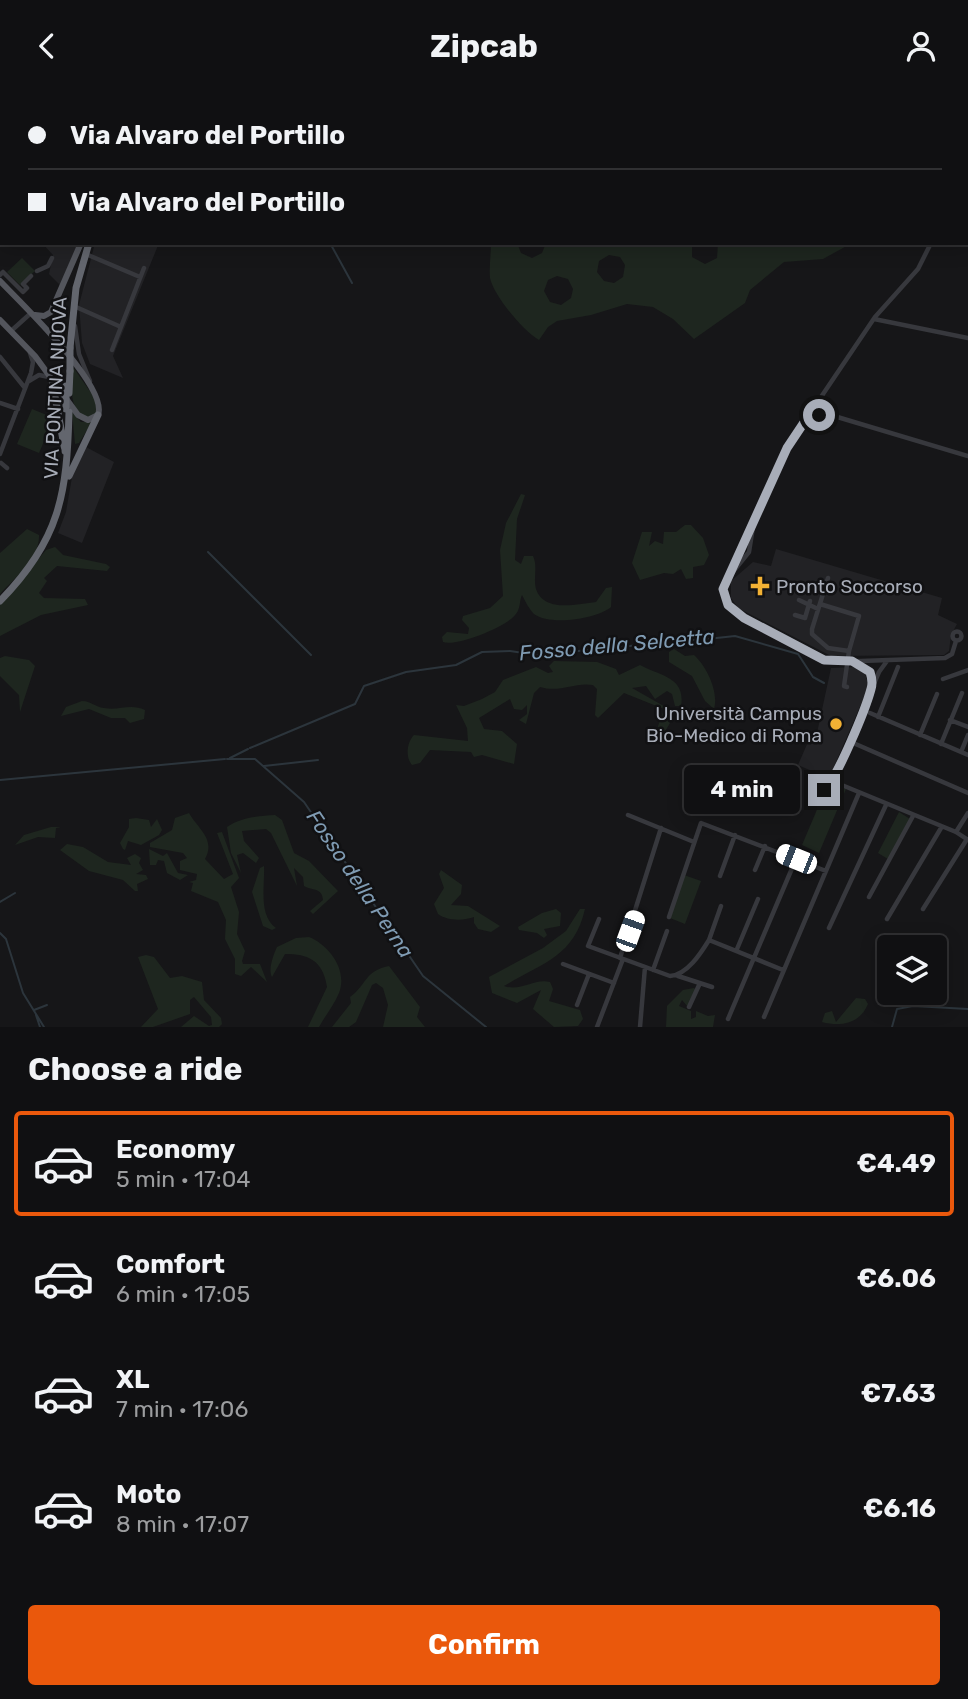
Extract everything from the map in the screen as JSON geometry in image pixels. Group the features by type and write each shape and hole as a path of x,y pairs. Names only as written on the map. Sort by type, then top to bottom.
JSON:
{"highway":[{"name":"VIA PONTINA NUOVA","path":"0,599 25,569 47,534 62,489 73,286 86,245"},
{"name":"VIA PONTINA NUOVA","path":"0,599 41,552 56,522 65,490 68,410 66,386 70,365"},
{"path":"52,380 65,452"},
{"path":"65,490 76,457 99,413"}],"main road":[{"path":"32,314 44,316 51,312 86,245"},
{"path":"0,281 32,314 70,365 96,394 99,413 89,419 80,418 28,349 0,320"}],"street":[{"path":"87,245 88,255 76,307 75,335 80,357 96,394"},
{"path":"930,245 916,272 874,319 787,448 725,581 726,601 736,613 824,660 947,658 962,639"},
{"path":"88,255 140,277"},
{"path":"37,271 48,266 52,258"},
{"path":"112,351 144,268"},
{"path":"0,275 3,272 23,292 27,288 23,284 32,276"},
{"path":"76,307 121,327"},
{"path":"11,331 32,314"},
{"path":"874,319 968,338"},
{"path":"7,468 0,464 0,456 19,409 33,363 28,349"},
{"path":"0,357 26,386"},
{"path":"70,365 80,363 80,357"},
{"path":"26,386 39,375 52,380"},
{"path":"0,403 19,409"},
{"path":"805,421 821,415 834,415 968,456"},
{"path":"725,581 743,559 751,543 757,513"},
{"path":"743,542 747,540 751,543"},
{"path":"738,552 739,559 743,559"},
{"path":"828,578 812,631 815,639 828,648 849,651"},
{"path":"799,600 859,616 849,651 844,686 847,687"},
{"path":"795,615 805,618 810,603"},
{"path":"871,690 869,671 872,660"},
{"path":"872,660 880,671"},
{"path":"824,790 832,781 851,742 884,663 891,660"},
{"path":"852,661 869,671 880,671"},
{"path":"878,717 898,667"},
{"path":"943,679 968,670"},
{"path":"941,744 962,693"},
{"path":"920,735 937,694"},
{"path":"870,713 968,755"},
{"path":"950,719 968,727"},
{"path":"961,752 968,735"},
{"path":"851,742 968,793"},
{"path":"832,781 913,817 956,832 968,840 923,909"},
{"path":"764,1017 859,793"},
{"path":"829,927 886,805"},
{"path":"956,832 968,813"},
{"path":"628,815 694,842"},
{"path":"869,897 913,817"},
{"path":"669,917 701,823 826,871"},
{"path":"597,1027 614,983 662,828"},
{"path":"887,919 941,828"},
{"path":"720,876 735,835"},
{"path":"755,870 765,846"},
{"path":"728,1019 796,859"},
{"path":"737,949 758,899"},
{"path":"677,975 697,958 709,940 721,906"},
{"path":"599,919 588,946 653,970 712,987"},
{"path":"653,970 667,931"},
{"path":"709,940 737,949 783,970"},
{"path":"563,964 614,983"},
{"path":"639,1027 645,967"},
{"path":"578,1006 589,974"},
{"path":"689,1007 700,983"}],"shaded area":[{"path":"44,245 77,245 60,285 49,274 53,255"},
{"path":"94,245 158,245 113,356 123,378 90,364 82,343 79,305"},
{"path":"491,245 518,245 521,253 532,258 542,253 545,245 692,245 692,257 705,264 717,258 718,245 848,245 823,259 784,262 750,290 745,303 694,339 673,319 653,307 627,304 591,315 557,321 548,327 539,340 510,312 497,294 490,274","holes":["609,255 620,257 625,265 623,277 614,283 604,281 597,272 599,261","557,276 568,279 573,289 571,298 561,305 550,302 544,291 548,280"]},
{"path":"22,258 35,271 20,285 7,272"},
{"path":"73,367 98,403 97,414 88,418 81,414 74,403"},
{"path":"32,409 54,418 39,453 17,444"},
{"path":"72,412 81,422 92,422 79,443 75,444"},
{"path":"86,447 114,462 82,543 58,533 66,512 72,477"},
{"path":"521,494 525,495 517,519 515,560 521,564 524,556 533,556 535,585 540,597 553,604 562,605 596,602 606,588 612,587 611,607 585,618 551,620 534,614 522,595 517,613 502,625 469,639 443,642 442,637 447,632 468,634 469,628 462,620 463,616 490,608 503,596 500,550 506,523"},
{"path":"685,525 691,525 703,538 709,555 704,565 693,567 693,578 686,579 681,569 673,574 664,573 640,580 632,563 642,532 652,532 649,546 655,541 663,544 664,532 676,532"},
{"path":"27,529 39,535 35,552 26,567 0,594 0,553"},
{"path":"55,547 63,555 110,567 107,571 57,566 44,578 47,581 39,593 44,598 85,599 88,605 41,615 0,636 0,605 46,550"},
{"path":"776,549 942,598 938,615 957,624 951,635 949,651 944,655 831,656 738,608 731,598 731,581 753,562 771,566"},
{"path":"674,649 685,656 694,655 703,666 715,695 714,709 705,701 692,676 669,662 669,652"},
{"path":"5,656 29,660 35,666 20,712 19,695 0,676 0,658"},
{"path":"554,661 597,662 616,669 619,675 640,665 675,683 680,689 681,706 675,706 672,694 667,691 655,699 646,686 632,688 669,709 670,723 658,743 658,726 664,709 624,693 598,718 595,715 597,689 593,685 554,689 540,687 534,693 526,724 519,720 527,714 527,705 522,710 514,709 510,699 479,718 484,729 502,731 517,744 514,764 482,755 474,757 471,752 430,750 420,763 412,765 408,750 414,735 468,741 467,728 456,705 464,706 482,699 495,692 503,680 536,667 548,673 553,672 549,666"},
{"name":"Università Campus Bio-Medico di Roma","path":"857,667 865,674 869,686 826,785 819,793 807,788 814,772 798,765 811,735 817,733 831,668"},
{"path":"82,701 104,708 140,708 145,710 144,719 130,723 125,718 111,718 89,709 61,716 66,707"},
{"path":"834,784 846,789 819,853 802,845 824,793"},
{"path":"899,812 910,819 888,859 878,853"},
{"path":"189,813 207,840 208,852 205,859 224,879 233,874 217,833 222,832 239,878 231,887 239,912 237,934 245,951 242,961 243,964 260,964 267,982 251,967 241,976 235,974 235,959 225,939 226,920 218,902 191,891 193,883 189,882 196,880 197,874 180,870 180,861 187,858 183,853 150,847 150,843 172,830 175,818"},
{"path":"275,815 282,820 294,853 309,861 338,891 313,914 310,911 323,900 321,893 304,886 303,877 294,868 297,886 271,833 266,829 242,831 244,841 259,858 256,863 243,853 237,855 241,873 231,853 227,827 244,819"},
{"path":"129,819 149,820 151,827 157,819 162,830 159,835 141,845 128,841 125,850 120,843 129,827"},
{"path":"51,827 61,827 56,828 55,838 38,837 15,845 24,835"},
{"path":"67,844 83,847 108,862 131,865 127,858 135,854 141,858 139,863 143,870 136,874 146,875 148,879 137,884 138,891 135,891 123,880 89,871 60,850"},
{"path":"149,849 163,856 167,853 178,873 188,875 180,880 167,873 164,861 158,860 156,865 150,865"},
{"path":"264,866 265,908 270,922 276,928 272,930 263,926 252,892 260,868"},
{"path":"441,870 462,885 461,894 451,905 468,906 500,926 491,932 478,929 474,917 452,919 438,914 434,904 444,888 439,874"},
{"path":"684,875 701,881 685,924 670,918"},
{"path":"556,909 561,913 560,926 544,929 547,935 544,938 537,933 519,930 518,927 542,913"},
{"path":"580,909 585,909 580,925 565,948 555,957 504,986 550,982 553,989 549,1001 580,1010 583,1019 578,1026 554,1027 533,1009 541,990 517,1003 492,993 489,977 543,948 566,931"},
{"path":"309,937 330,952 341,976 339,993 319,1027 308,1027 327,987 318,965 301,955 285,954 272,977 271,974 277,947 296,938"},
{"path":"138,957 154,957 170,978 182,976 202,982 204,1000 221,1018 222,1024 219,1027 181,1027 194,1016 209,1026 212,1025 211,1017 194,997 190,1000 190,1014 153,1027 141,1027 158,1009"},
{"path":"389,966 420,1007 417,1017 425,1027 383,1027 388,1005 383,988 376,983 372,985 356,1022 349,1027 332,1027 351,1003 350,997 370,975"},
{"path":"683,990 696,990 688,1007 682,1000 679,1006 691,1011 691,1019 696,1017 696,1011 708,1016 715,1015 713,1027 666,1027 667,1006"},
{"path":"856,998 865,999 868,1004 855,1020 842,1024 822,1022 825,1013 832,1011 836,1022"}],"waterway":[{"path":"331,245 352,283"},
{"path":"208,552 311,655"},
{"name":"Fosso della Selcetta","path":"250,748 355,704 364,686 406,672 456,665 482,652 510,651 537,655 650,644 660,638 698,640 735,636 798,654 813,677 824,683"},
{"name":"Fosso della Perna","path":"230,758 248,749"},
{"name":"Fosso della Perna","path":"0,780 225,759"},
{"name":"Fosso della Perna","path":"227,759 255,759 304,802 423,976 486,1027"},
{"path":"264,766 318,760"},
{"path":"0,902 15,893"},
{"path":"0,933 6,939 23,993 44,1027"},
{"path":"34,1010 47,1005"},
{"name":"Fosso della Perna","path":"892,1027 897,1009 913,1006 968,1009"},
{"path":"36,1015 40,1027"}],"place":[{"name":"Pronto Soccorso","path":"760,586"},
{"name":"Università Campus Bio-Medico di Roma","path":"836,724"}],"route":[{"path":"819,415 805,421 787,448 723,589 728,605 744,618 824,660 852,661 870,672 873,682 871,690 851,742 832,781 824,790"}]}
